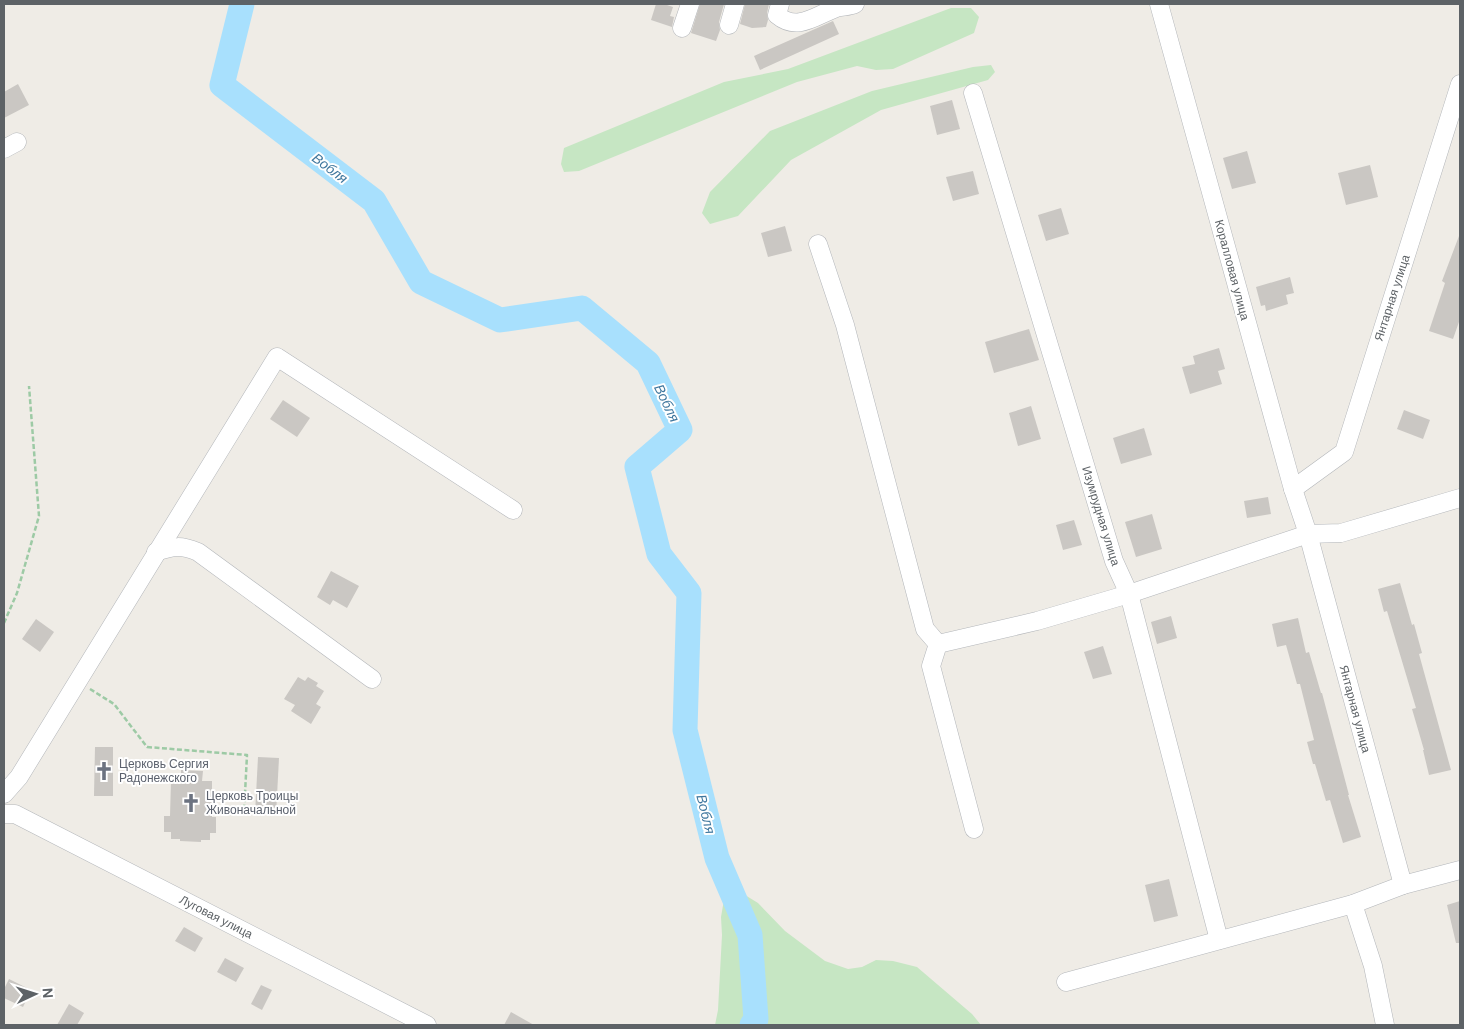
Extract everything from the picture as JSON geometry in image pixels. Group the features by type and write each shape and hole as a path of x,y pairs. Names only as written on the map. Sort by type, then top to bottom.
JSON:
{"street":[{"path":"682,28 690,4"},
{"path":"728,25 735,4"},
{"path":"780,4 777,14 784,21 794,23 820,11 855,4"},
{"name":"Коралловая улица","path":"1159,4 1292,489 1308,534"},
{"name":"Янтарная улица","path":"1292,489 1344,452 1460,84"},
{"name":"Изумрудная улица","path":"973,93 1114,561 1128,594 1219,940"},
{"path":"818,244 845,325 926,629 938,644"},
{"path":"4,794 19,777 277,357 513,510"},
{"path":"938,644 1037,621 1128,594 1308,534 1341,533 1460,498"},
{"name":"Янтарная улица","path":"1308,534 1403,884"},
{"path":"156,552 172,547 184,547 198,552 372,679"},
{"path":"938,644 931,666 974,829"},
{"name":"Луговая улица","path":"4,814 15,814 427,1025"},
{"path":"1066,982 1353,904 1403,884 1460,870"},
{"path":"1353,904 1373,966 1385,1025"}],"path":[{"path":"4,623 17,593 39,516 29,386"},
{"path":"78,681 114,704 147,746 247,754 244,814"}],"green space":[{"path":"951,8 971,8 979,17 974,33 893,69 876,70 857,66 797,82 579,171 564,172 561,164 564,148 724,82 788,69"},
{"path":"991,65 995,72 988,80 881,110 791,160 738,216 710,224 702,213 710,192 770,131 872,91 973,67"},
{"path":"732,887 758,903 785,931 825,961 848,969 862,967 876,960 893,961 917,967 972,1014 981,1025 715,1025 718,1010 722,935 721,917 725,894"}],"building":[{"path":"656,4 673,7 670,16 674,17 672,27 651,20"},
{"path":"700,4 724,4 719,22 720,30 716,41 691,33"},
{"path":"745,4 769,4 766,27 752,28 740,24"},
{"path":"833,21 839,34 760,70 754,56"},
{"path":"18,84 29,105 4,118 4,92"},
{"path":"952,100 960,129 937,135 930,106"},
{"path":"1247,151 1256,183 1232,189 1223,158"},
{"path":"1370,165 1378,197 1346,205 1338,173"},
{"path":"973,171 979,194 953,201 946,177"},
{"path":"1061,208 1069,234 1046,241 1038,215"},
{"path":"785,226 792,251 768,257 761,233"},
{"path":"1459,236 1460,319 1453,339 1429,331 1445,283 1442,281"},
{"path":"1290,277 1294,293 1286,295 1288,304 1266,311 1265,305 1261,306 1256,287"},
{"path":"1029,329 1039,360 994,373 985,342"},
{"path":"1219,348 1225,369 1218,371 1222,384 1190,394 1182,367 1195,364 1193,356"},
{"path":"283,400 310,418 297,437 270,419"},
{"path":"1031,406 1041,439 1018,446 1009,413"},
{"path":"1404,410 1430,420 1423,439 1397,429"},
{"path":"1144,428 1152,455 1121,464 1113,438"},
{"path":"1268,497 1271,514 1247,518 1244,501"},
{"path":"1152,514 1162,549 1136,557 1125,522"},
{"path":"1074,520 1082,545 1063,550 1056,525"},
{"path":"331,571 359,586 347,608 333,600 330,605 317,597"},
{"path":"1400,583 1422,653 1419,654 1451,770 1429,775 1412,709 1416,708 1387,611 1384,612 1378,589"},
{"path":"1171,616 1177,638 1157,644 1151,622"},
{"path":"1298,618 1306,653 1309,652 1322,693 1348,795 1361,837 1343,843 1330,800 1326,801 1307,742 1314,740 1300,684 1297,684 1286,645 1277,647 1272,624"},
{"path":"36,619 54,632 40,652 22,639"},
{"path":"1103,646 1112,674 1093,679 1084,652"},
{"path":"298,677 305,681 308,677 318,683 316,686 324,691 316,704 321,707 311,724 291,711 295,705 284,699"},
{"name":"Церковь Сергия Радонежского","path":"95,747 113,747 113,796 94,796"},
{"path":"258,757 279,758 276,815 255,814"},
{"name":"Церковь Троицы Живоначальной","path":"181,770 203,771 202,781 212,781 212,817 216,817 216,833 210,833 210,840 201,840 201,842 180,841 180,839 171,839 171,832 164,832 164,816 170,816 171,780 181,781"},
{"path":"1169,879 1178,916 1154,922 1145,885"},
{"path":"1460,901 1460,943 1456,943 1447,905"},
{"path":"184,927 203,938 195,952 175,941"},
{"path":"225,958 244,968 236,982 217,972"},
{"path":"9,979 31,990 23,1007 4,998 4,989"},
{"path":"261,985 272,990 262,1010 251,1004"},
{"path":"69,1004 84,1013 77,1025 57,1025"},
{"path":"511,1012 534,1025 504,1025"}],"waterway":[{"name":"Вобля","path":"242,4 222,85 374,201 421,282 500,320 582,308 648,363 680,430 637,467 659,554 689,593 685,730 717,858 750,935 756,1019 752,1025"}],"place":[{"name":"Церковь Сергия Радонежского","path":"104,771"},
{"name":"Церковь Троицы Живоначальной","path":"191,803"}]}
